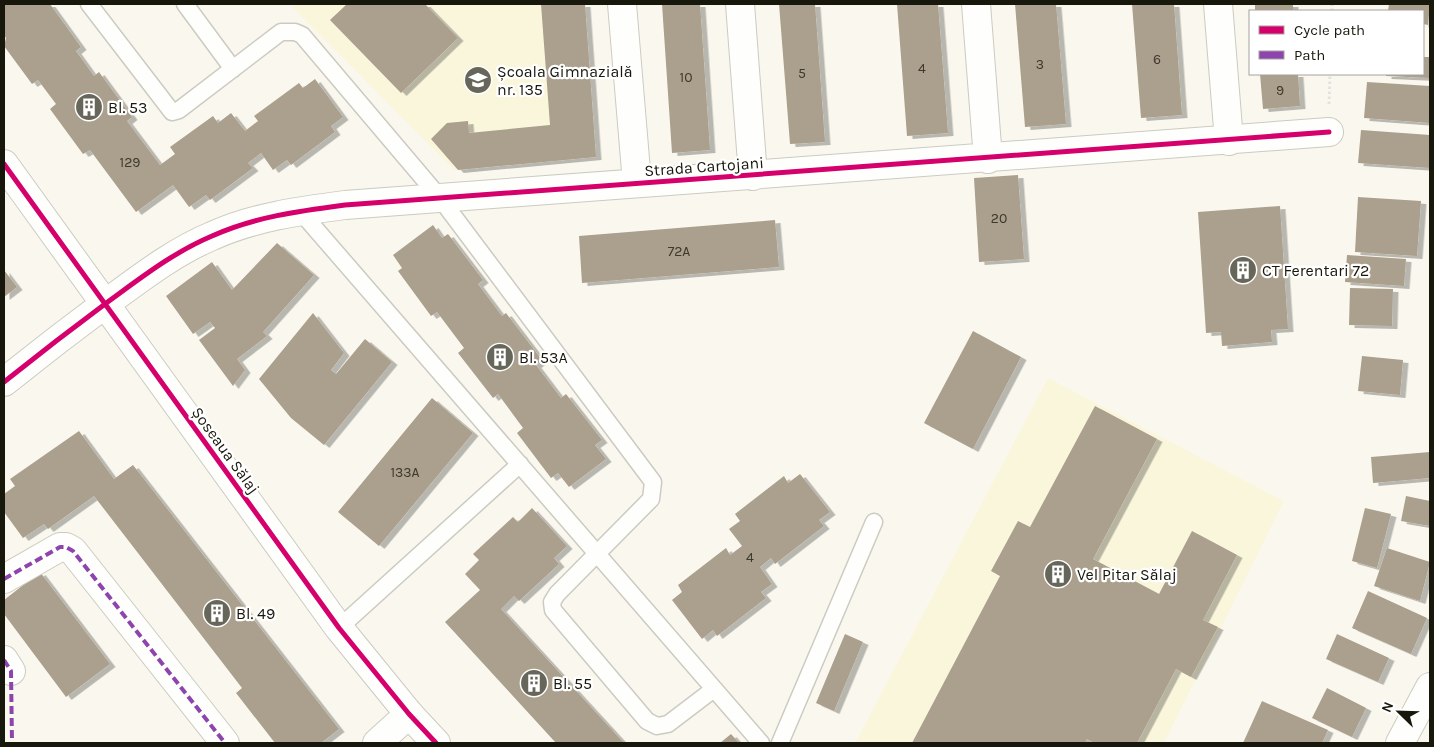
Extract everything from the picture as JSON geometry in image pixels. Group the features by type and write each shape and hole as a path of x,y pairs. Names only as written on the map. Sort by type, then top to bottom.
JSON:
{"street":[{"path":"622,4 637,183"},
{"path":"740,4 753,176"},
{"path":"976,4 988,159"},
{"path":"1218,4 1229,141"},
{"name":"Strada Cartojani","path":"4,382 105,304 173,256 212,235 256,220 300,211 440,198 988,159 1328,132"},
{"name":"Șoseaua Sălaj","path":"4,164 339,628 409,714 436,743"},
{"path":"4,579 60,547 66,547 73,551 225,743"},
{"path":"1400,743 1430,687"},
{"path":"377,743 409,714"}],"lane":[{"path":"89,4 172,112 179,110 281,32 295,32 302,35 440,198 653,482 651,498 557,594 552,602 553,610 647,721 658,726 668,724 714,689"},
{"path":"185,4 233,69"},
{"path":"300,211 761,743"},
{"path":"339,628 520,464"},
{"path":"780,743 874,522"}],"shaded area":[{"name":"Școala Gimnazială nr. 135","path":"289,4 585,4 596,157 454,170"},
{"path":"1048,378 1284,501 1164,743 855,743"}],"building":[{"name":"Bl. 53","path":"4,4 50,4 81,47 76,51 94,76 99,72 132,117 127,121 160,165 175,154 170,147 213,116 218,123 231,113 245,131 258,121 254,116 299,83 303,88 315,79 343,117 331,126 335,132 291,165 287,160 273,170 261,153 248,163 253,168 210,200 206,195 189,207 173,185 136,212 90,150 83,154 50,109 56,104 38,80 32,84 4,46 6,38 4,35"},
{"path":"347,4 425,4 458,38 401,93 330,20"},
{"path":"541,4 585,4 596,157 458,170 431,139 447,123 468,121 469,133 550,125"},
{"path":"662,4 700,4 710,150 672,153"},
{"path":"779,4 815,4 825,142 790,144"},
{"path":"897,4 938,4 948,133 907,136"},
{"path":"1015,4 1056,4 1066,124 1025,127"},
{"path":"1132,4 1174,4 1182,115 1141,118"},
{"path":"1255,4 1293,4 1293,10 1255,10"},
{"path":"1389,4 1430,4 1428,25 1424,24 1424,10 1388,10"},
{"path":"1424,57 1430,57 1430,78 1386,76 1424,75"},
{"path":"1260,75 1298,75 1300,106 1263,109"},
{"path":"1367,82 1430,86 1430,123 1364,118"},
{"path":"1361,130 1430,135 1430,168 1358,163"},
{"path":"1018,175 1024,259 979,262 974,178"},
{"path":"1358,197 1421,201 1417,256 1355,252"},
{"name":"CT Ferentari 72","path":"1280,206 1288,329 1271,330 1272,342 1222,346 1221,332 1206,333 1198,212"},
{"path":"775,220 779,267 582,283 579,236"},
{"name":"Bl. 53A","path":"433,225 442,238 448,234 483,280 478,284 502,316 506,313 542,360 536,365 561,398 566,394 602,440 595,445 606,459 569,487 558,473 551,478 517,433 523,428 498,394 493,398 458,353 464,348 437,312 431,316 398,271 402,268 393,255"},
{"path":"277,243 314,275 263,332 267,336 237,359 245,370 233,386 199,340 215,328 210,322 193,334 166,296 212,262 232,290"},
{"path":"1347,255 1406,259 1404,286 1345,282"},
{"path":"4,270 17,287 4,297"},
{"path":"1350,288 1393,289 1392,326 1349,325"},
{"path":"313,313 344,353 331,370 336,374 365,339 392,362 324,445 291,418 259,379"},
{"path":"973,331 1021,357 973,449 924,423"},
{"path":"1362,356 1403,360 1400,395 1358,391"},
{"path":"432,398 473,433 379,546 338,512"},
{"name":"Vel Pitar Sălaj","path":"1095,406 1157,439 1093,559 1159,594 1192,531 1237,555 1203,620 1218,627 1191,677 1176,669 1137,743 1094,743 1087,739 1085,743 912,743 1000,576 991,571 1018,521 1030,527"},
{"name":"Bl. 49","path":"79,431 114,479 133,465 339,729 321,743 275,743 236,693 242,688 94,496 48,529 44,524 23,538 4,512 4,494 15,486 10,479"},
{"path":"1430,452 1430,478 1373,483 1371,457"},
{"path":"800,474 830,512 819,520 824,526 775,564 771,558 760,567 772,584 761,592 766,598 717,636 713,630 702,639 672,600 682,592 678,585 726,548 730,555 742,546 729,529 740,521 735,514 784,476 788,483"},
{"path":"1406,496 1430,501 1430,526 1401,521"},
{"name":"Bl. 55","path":"532,508 567,546 554,558 559,564 519,601 514,596 501,609 624,743 556,743 445,622 480,590 465,574 479,560 473,554 513,517 518,522"},
{"path":"1365,508 1391,514 1377,568 1352,561"},
{"path":"1387,548 1430,562 1420,601 1374,586"},
{"path":"40,572 110,664 66,697 4,614 4,600"},
{"path":"1368,591 1427,618 1411,654 1352,628"},
{"path":"845,634 863,642 834,711 816,703"},
{"path":"1337,634 1389,658 1378,682 1326,659"},
{"path":"1327,688 1366,708 1352,737 1312,718"},
{"path":"1262,701 1328,730 1322,743 1243,743"},
{"path":"731,734 739,743 720,743"}],"marked path":[{"path":"4,579 60,547 66,547 73,551 225,743"},
{"path":"4,660 11,671 12,743"}],"cycle path":[{"path":"4,382 109,301 159,266 198,242 228,229 260,219 294,212 345,205 1329,132"},
{"path":"4,164 339,628 409,714 436,743"}],"place":[{"name":"Școala Gimnazială nr. 135","path":"478,80"},
{"name":"Bl. 53","path":"89,107"},
{"name":"CT Ferentari 72","path":"1243,270"},
{"name":"Bl. 53A","path":"500,357"},
{"name":"Vel Pitar Sălaj","path":"1058,574"},
{"name":"Bl. 49","path":"217,613"},
{"name":"Bl. 55","path":"534,683"}]}
